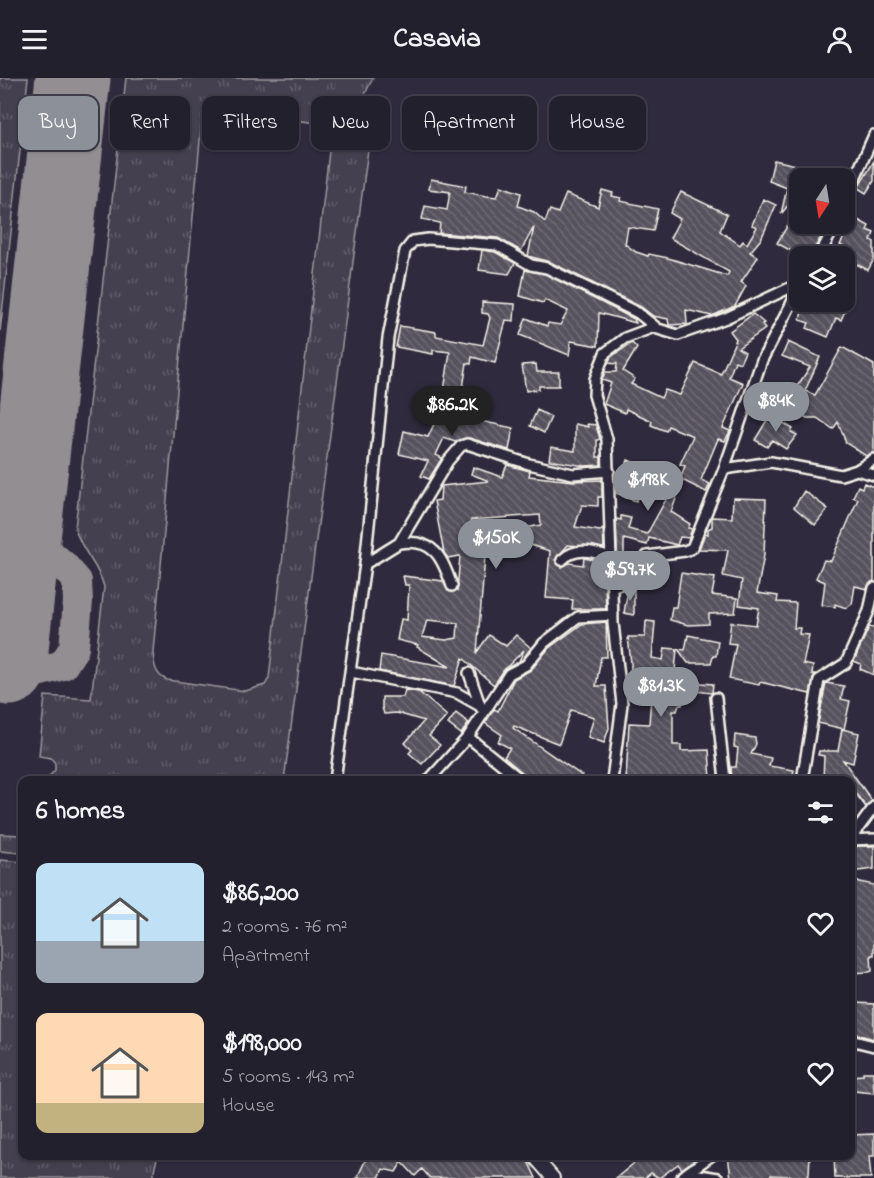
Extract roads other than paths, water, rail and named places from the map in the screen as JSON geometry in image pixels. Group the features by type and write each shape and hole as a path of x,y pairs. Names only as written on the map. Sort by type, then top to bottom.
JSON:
{"street":[{"path":"855,178 874,135"},
{"path":"336,776 364,564 388,338 405,251 413,241 428,239 497,245 531,265 547,268 638,313 654,327 678,334 689,332 789,290"},
{"path":"613,586 639,579 643,559 647,556 686,551 692,548 724,470 762,360 789,307"},
{"path":"613,776 622,704 613,615 607,439 594,395 595,379 605,353 624,338 654,327"},
{"path":"399,543 448,461 461,446 467,444 546,469 573,474 609,471"},
{"path":"724,470 771,462 841,475 857,470 874,459"},
{"path":"857,470 874,475"},
{"path":"364,564 399,543 413,541 429,545 438,555 452,586"},
{"path":"562,560 569,553 581,550 612,556"},
{"path":"803,776 819,680 846,663 869,611 874,588"},
{"path":"433,776 468,737 481,709 509,674 526,665 544,643 578,617 613,615"},
{"path":"351,672 457,693 481,709"},
{"path":"469,673 481,709"},
{"path":"716,698 726,776"},
{"path":"468,737 516,776"},
{"path":"855,836 874,807"},
{"path":"855,841 874,839"},
{"path":"855,1041 874,1046"},
{"path":"537,1160 553,1178"},
{"path":"684,1176 705,1160"},
{"path":"684,1176 718,1178"}]}
